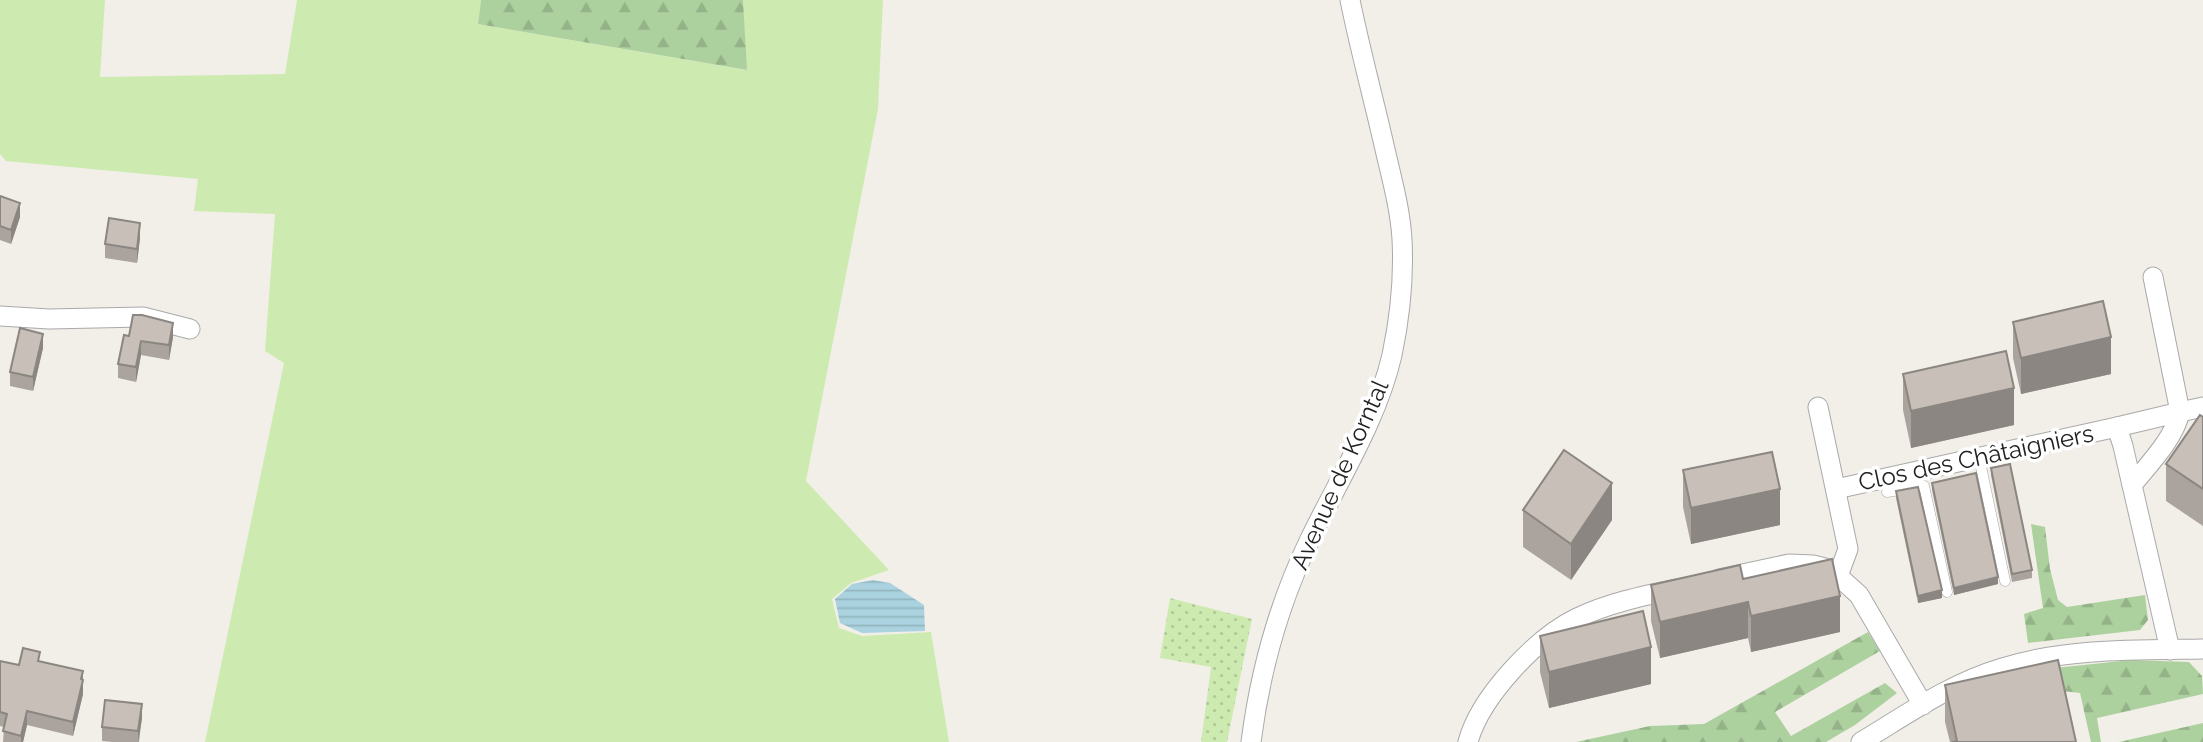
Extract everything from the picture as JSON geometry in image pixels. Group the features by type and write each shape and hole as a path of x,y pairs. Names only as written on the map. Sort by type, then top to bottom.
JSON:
{"street":[{"name":"Avenue de Korntal","path":"1251,742 1255,713 1279,612 1309,542 1372,415 1391,356 1398,320 1402,284 1402,239 1396,198 1350,0"},
{"path":"2132,485 2161,448 2178,421 2180,412 2153,277"},
{"path":"0,316 49,319 143,317 190,329"},
{"name":"Clos des Châtaigniers","path":"1818,407 1848,549 1838,576"},
{"name":"Clos des Châtaigniers","path":"1836,489 1886,485 1979,457 2203,407"},
{"name":"Clos des Châtaigniers","path":"2117,427 2170,650"},
{"path":"1468,742 1496,689 1528,652 1574,619 1618,602 1789,564 1825,568 1859,595 1923,705"},
{"path":"1861,742 1923,705 2002,668 2048,657 2098,652 2203,649"}],"lane":[{"path":"1979,457 2005,581"},
{"path":"1886,485 1924,486 1947,592"}],"green space":[{"path":"0,0 105,0 100,77 285,74 297,0 481,0 478,24 746,70 743,0 883,0 878,109 806,481 889,570 851,583 832,599 839,628 862,636 931,632 949,742 205,742 284,363 265,351 275,214 194,211 198,179 6,161 0,154"},
{"path":"481,0 743,0 747,70 478,24"},
{"path":"2031,524 2045,527 2050,569 2058,600 2067,607 2145,595 2148,620 2140,630 2028,643 2024,614 2043,608"},
{"path":"1170,598 1252,619 1227,742 1201,742 1211,667 1160,658"},
{"path":"1868,632 1880,651 1775,712 1791,736 1885,683 1897,693 1855,725 1826,742 1576,742 1650,726 1704,724"},
{"path":"2131,660 2189,662 2202,676 2203,694 2097,718 2101,742 2091,742 2080,693 2062,691 2036,670"},
{"path":"2203,723 2203,742 2119,742"}],"water":[{"path":"873,580 890,583 924,605 925,631 862,633 840,623 835,599 852,584"}],"building":[{"path":"0,196 20,203 11,230 0,226"},
{"path":"109,218 140,223 137,249 105,244"},
{"path":"2103,301 2111,337 2021,358 2013,322"},
{"path":"133,315 173,323 169,345 141,341 136,367 118,364 124,335 129,336"},
{"path":"20,328 43,334 33,377 10,372"},
{"path":"2006,351 2014,388 1911,411 1903,374"},
{"path":"2200,415 2203,417 2203,489 2166,464"},
{"path":"1564,450 1612,483 1571,544 1523,510"},
{"path":"1772,452 1780,489 1691,508 1683,470"},
{"path":"2010,464 2032,570 2012,574 1991,468"},
{"path":"1976,473 1998,577 1954,588 1932,483"},
{"path":"1918,487 1942,590 1918,596 1896,491"},
{"path":"1832,559 1840,596 1751,616 1748,602 1660,622 1651,585 1740,565 1743,579"},
{"path":"1643,611 1651,647 1549,672 1540,636"},
{"path":"23,648 40,652 38,661 83,671 73,722 27,711 21,736 3,731 7,714 0,712 0,661 19,665"},
{"path":"2058,660 2076,742 1952,742 1957,741 1945,685"},
{"path":"105,700 142,704 138,731 102,727"}]}
